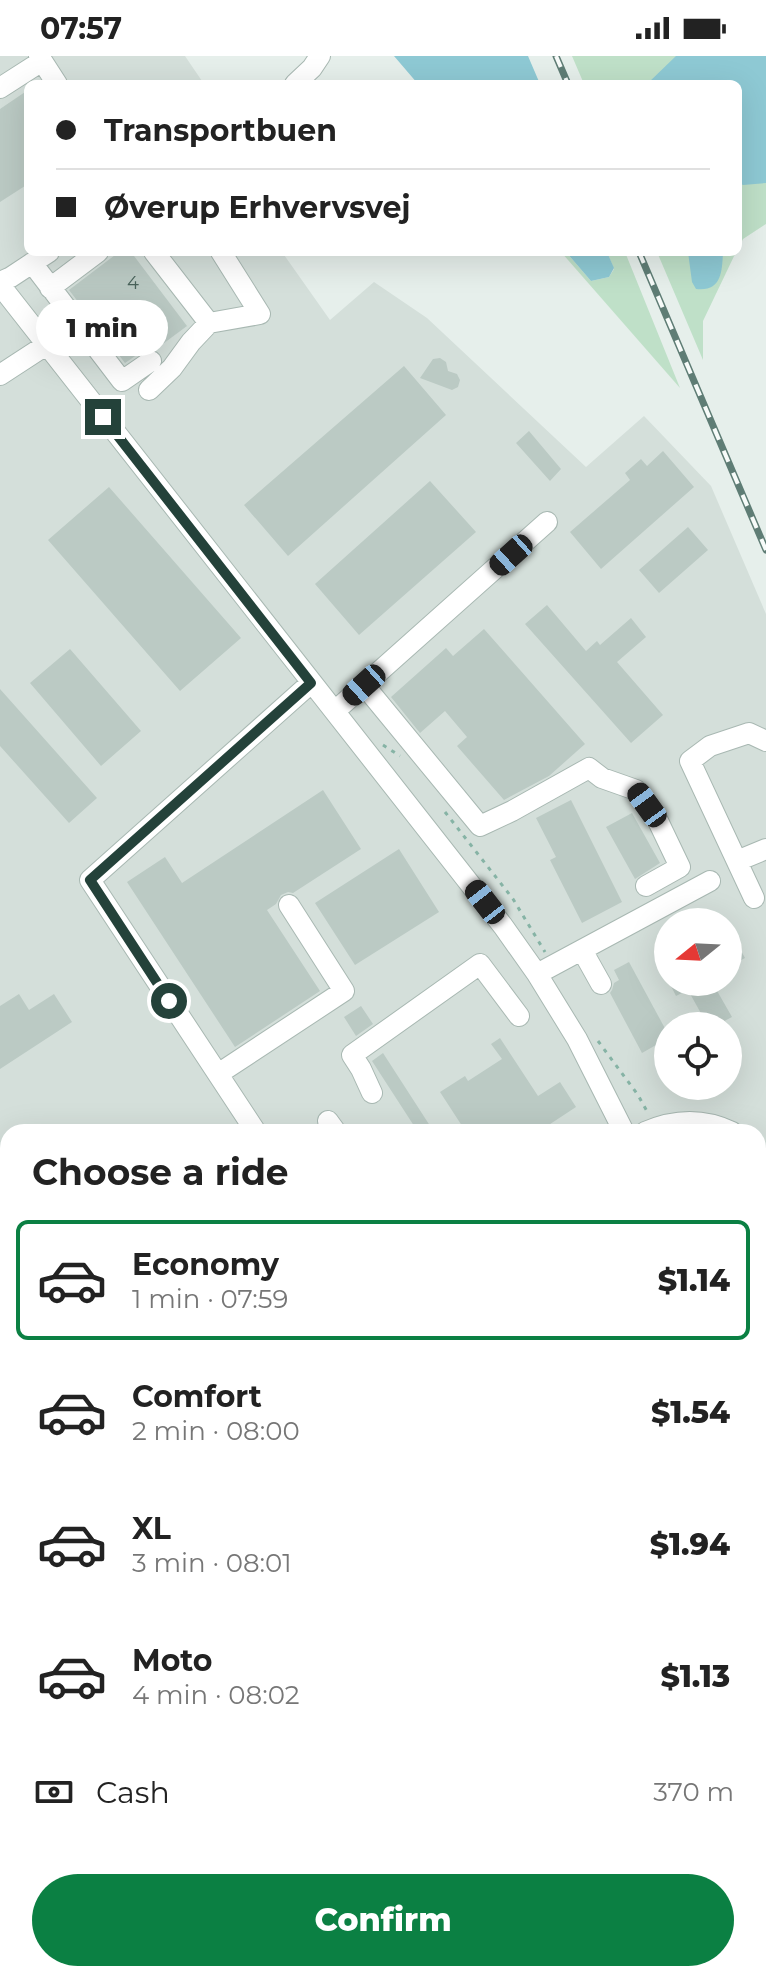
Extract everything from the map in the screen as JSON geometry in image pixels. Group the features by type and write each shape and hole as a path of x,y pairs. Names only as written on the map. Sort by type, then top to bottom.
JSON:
{"street":[{"path":"299,80 320,56"},
{"path":"0,88 41,58 55,80"},
{"path":"50,288 93,256"},
{"path":"157,256 209,323"},
{"path":"149,390 172,368 209,323 260,314 224,256"},
{"path":"151,361 122,381 50,288 40,258 0,284 503,926 577,1039 620,1124"},
{"path":"0,375 46,345"},
{"path":"335,711 547,522"},
{"path":"251,1124 90,880 311,683"},
{"path":"364,685 480,826 589,768 602,778 636,790 658,821 680,867 649,885 664,906"},
{"path":"754,898 690,761 710,746 749,733 766,741"},
{"path":"737,861 766,849"},
{"path":"537,974 710,881"},
{"path":"218,1074 344,991 289,905"},
{"path":"582,950 601,984"},
{"path":"372,1093 352,1055 480,964 519,1016"},
{"path":"672,1124 687,1121 712,1124"}],"shaded area":[{"path":"0,56 185,56 201,80 24,80 24,256 285,256 330,320 374,282 427,318 586,467 644,416 711,486 766,614 766,1124 0,1124"}],"green space":[{"path":"572,56 766,56 766,224 742,241 742,80 582,80"},
{"path":"564,256 569,256 591,281 609,277 614,269 609,256 627,256 680,388"},
{"path":"659,256 734,256 703,321 703,360"}],"water":[{"path":"394,56 528,56 538,80 415,80"},
{"path":"676,56 766,56 766,183 742,184 742,80 651,80"},
{"path":"569,256 609,256 614,268 609,277 591,281"},
{"path":"689,256 723,256 716,284 696,289"}],"building":[{"path":"24,93 24,187 0,202 0,109"},
{"path":"114,256 134,256 187,326 156,349 144,350 125,363 69,290"},
{"path":"440,358 446,362 448,371 457,374 460,380 458,387 452,390 420,378 433,359"},
{"path":"404,366 446,415 288,556 244,505"},
{"path":"529,431 561,469 550,481 516,443"},
{"path":"663,451 694,487 601,569 570,532 630,480 625,473 641,459 647,466"},
{"path":"430,481 476,532 359,635 315,584"},
{"path":"109,487 241,638 180,691 48,540"},
{"path":"688,527 708,550 659,593 639,570"},
{"path":"547,605 586,651 597,641 600,645 631,618 646,637 617,662 663,715 631,743 525,624"},
{"path":"484,629 585,744 549,776 504,800 457,746 467,737 445,711 420,733 391,697 446,648 453,656"},
{"path":"70,649 141,731 101,766 30,683"},
{"path":"0,689 97,798 69,823 0,746"},
{"path":"323,790 361,849 293,893 281,895 276,904 267,910 320,991 235,1047 127,882 165,857 182,883"},
{"path":"571,800 622,902 582,923 550,860 556,857 536,818"},
{"path":"632,813 660,863 635,879 606,827"},
{"path":"399,849 439,912 355,965 315,903"},
{"path":"629,962 656,1012 654,1046 642,1053 610,993 614,983 619,980 614,970"},
{"path":"19,994 29,1010 54,994 72,1022 0,1069 0,1006"},
{"path":"691,996 720,996 729,1012 700,1012"},
{"path":"361,1006 373,1024 356,1036 344,1017"},
{"path":"500,1038 538,1096 560,1082 576,1107 550,1124 461,1124 440,1092 465,1076 468,1081 502,1059 491,1044"},
{"path":"383,1053 429,1124 413,1124 372,1061"}],"railway":[{"path":"556,56 566,80"},
{"path":"641,256 766,550"}],"route":[{"path":"103,417 311,683 90,880 169,1001"}]}
